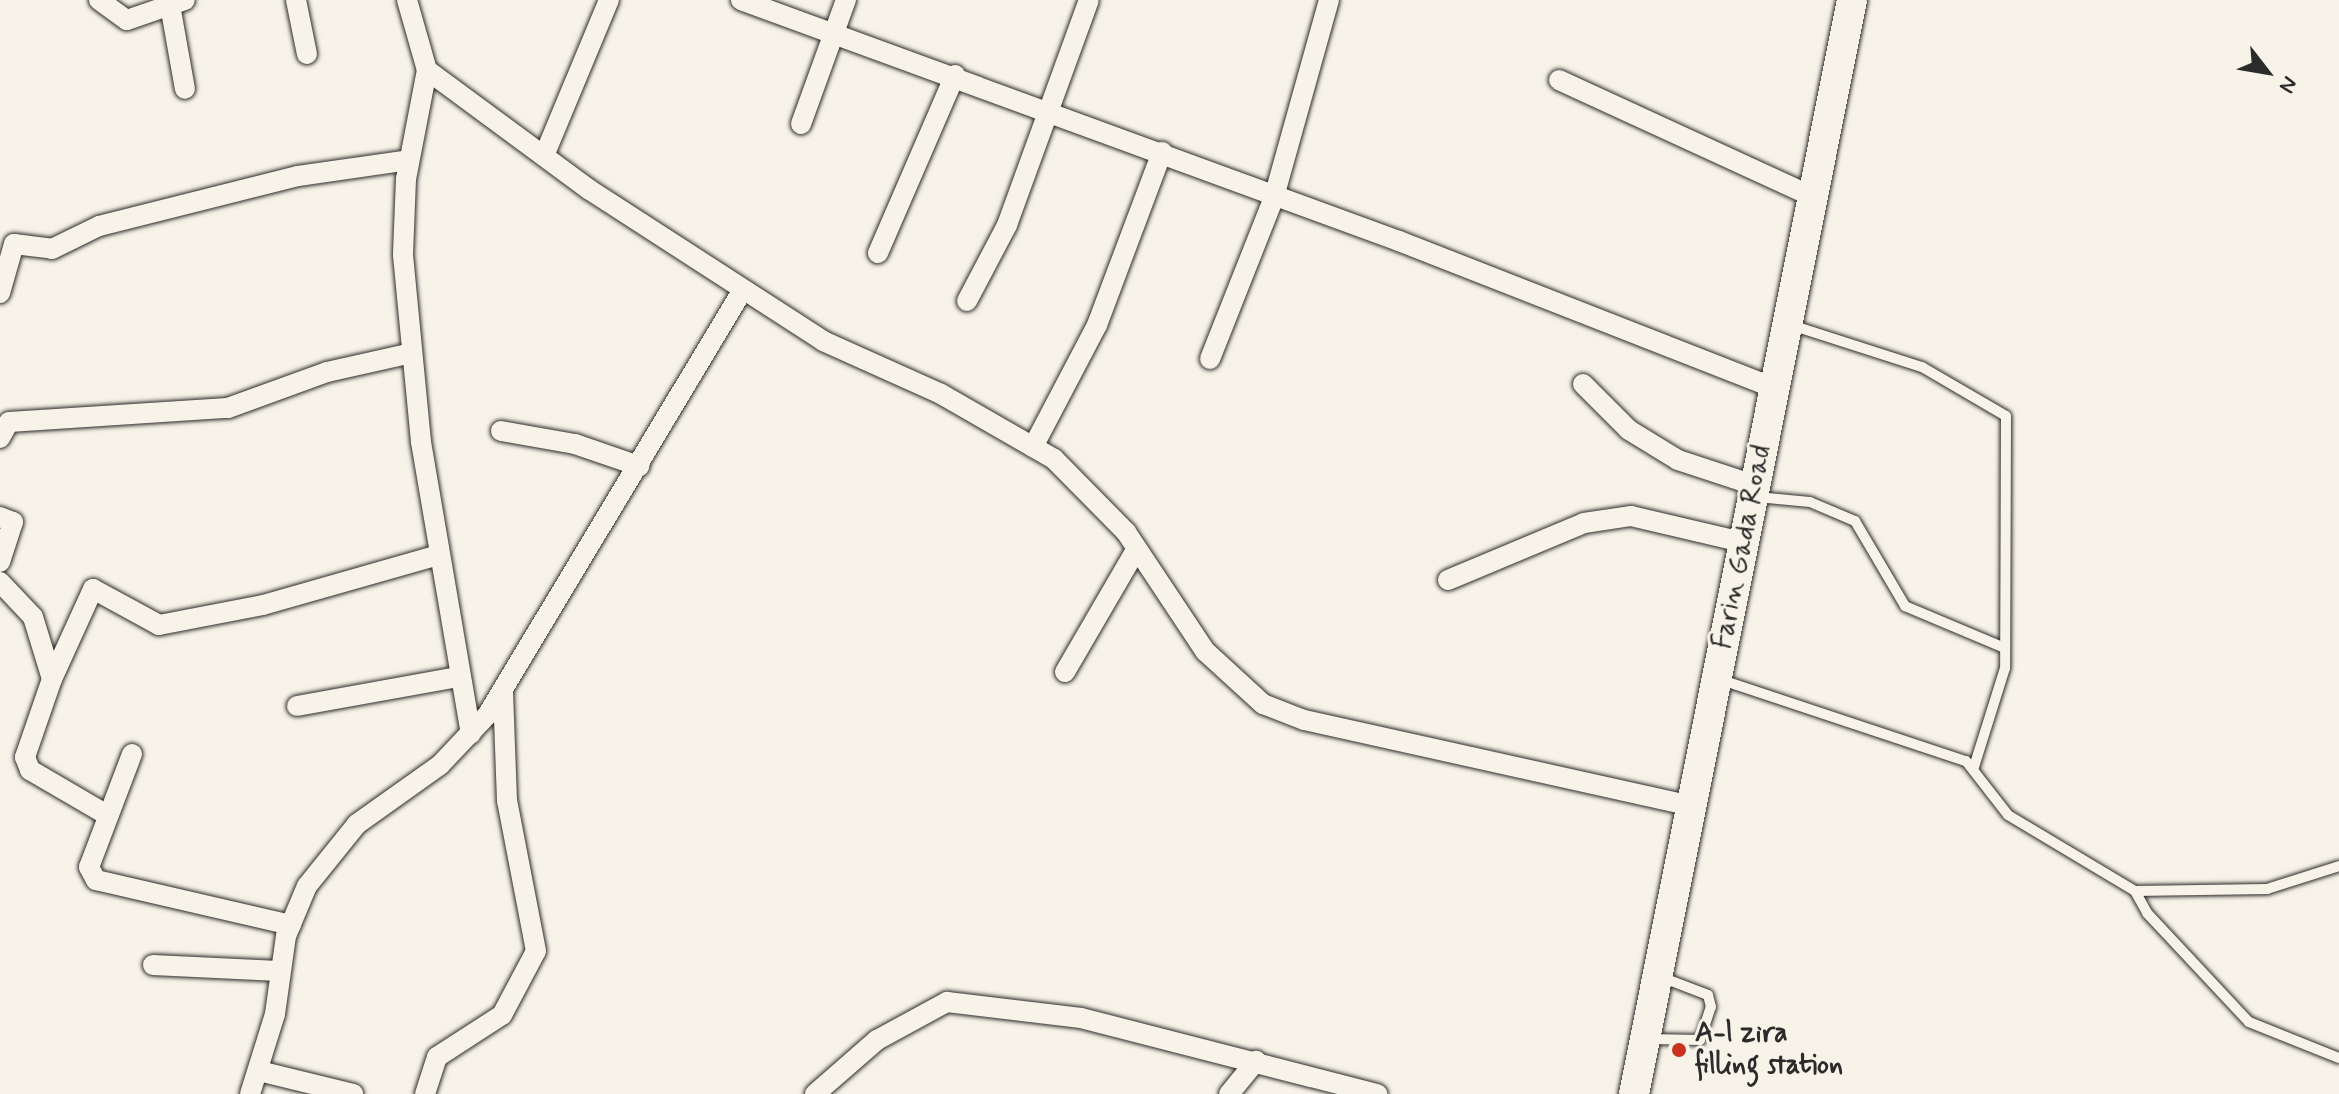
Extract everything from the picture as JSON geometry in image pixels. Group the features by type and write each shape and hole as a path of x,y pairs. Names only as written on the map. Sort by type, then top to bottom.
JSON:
{"main road":[{"name":"Farin Gada Road","path":"1634,1094 1688,805 1717,679 1752,491 1815,198 1852,0"}],"street":[{"path":"99,0 127,20 177,3 185,89"},
{"path":"296,0 307,54"},
{"path":"407,0 427,70 409,160 403,255 412,353 439,555 458,677 471,734"},
{"path":"544,156 609,0"},
{"path":"741,0 1162,152 1776,389"},
{"path":"801,124 846,0"},
{"path":"967,301 1007,225 1089,0"},
{"path":"1210,359 1274,197 1329,0"},
{"path":"427,70 544,156 742,292 1033,447 1087,488 1136,550 1205,651 1263,704 1304,720 1688,805"},
{"path":"878,253 955,75"},
{"path":"1559,80 1815,198"},
{"path":"1033,447 1097,325 1162,152"},
{"path":"0,293 14,244 52,249 99,226 298,176 409,160"},
{"path":"250,1094 259,1071 291,925 331,851 471,734 503,691 742,292"},
{"path":"0,438 9,422 228,408 327,372 412,353"},
{"path":"1583,384 1629,430 1678,460 1752,491"},
{"path":"501,431 575,444 639,466"},
{"path":"1448,580 1584,523 1631,516 1742,542"},
{"path":"0,517 13,522 0,562"},
{"path":"1065,672 1136,550"},
{"path":"107,815 30,770 25,757 52,679 93,589 159,625 263,605 439,555"},
{"path":"0,582 33,617 52,679"},
{"path":"297,706 458,677"},
{"path":"425,1094 437,1057 502,1015 536,951 507,801 503,691"},
{"path":"132,754 89,867 96,880 291,925"},
{"path":"153,965 279,971"},
{"path":"815,1094 877,1040 947,1002 1081,1018 1377,1094"},
{"path":"1229,1094 1256,1061"},
{"path":"259,1071 353,1094"}],"lane":[{"path":"1789,324 1922,367 2006,416 2005,648 1974,767"},
{"path":"1752,491 1810,502 1855,521 1873,541 1905,606 2005,648"},
{"path":"1717,679 1974,767 2008,815 2135,891 2249,1022 2339,1058"},
{"path":"2135,891 2267,889 2339,866"},
{"path":"1644,1042 1664,1034 1700,1040 1711,1007 1708,995 1676,988 1657,972"}],"place":[{"name":"A-l zira filling station","path":"1679,1050"}]}
